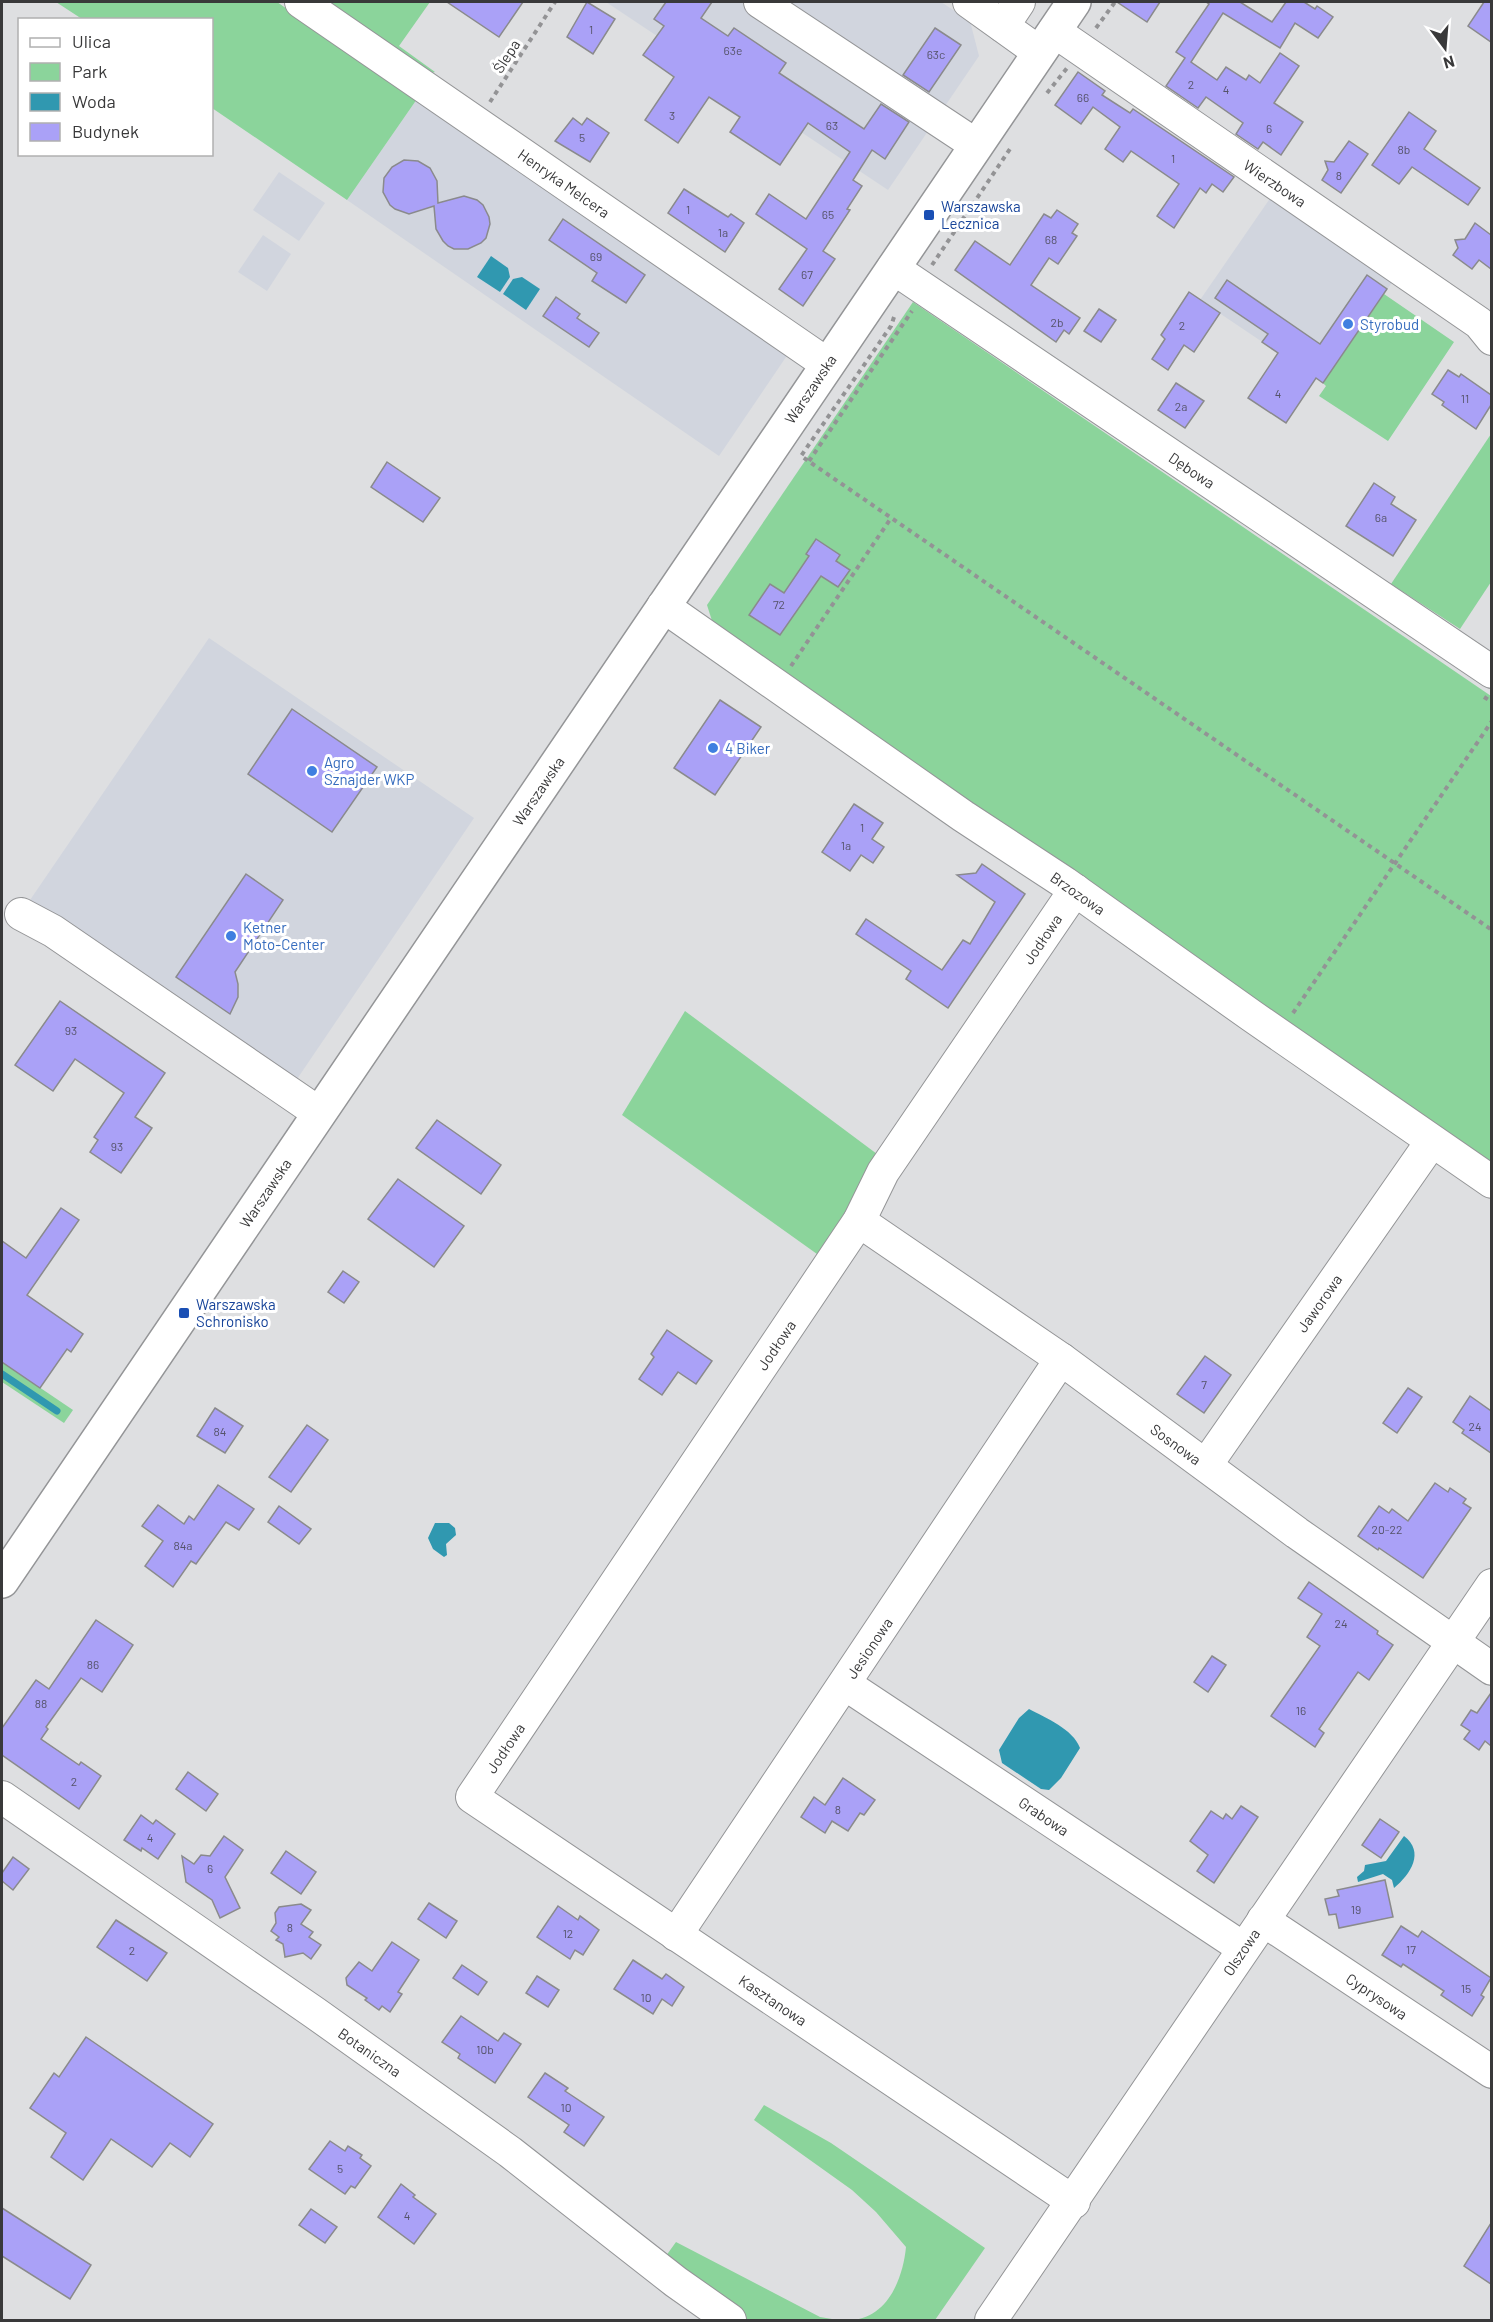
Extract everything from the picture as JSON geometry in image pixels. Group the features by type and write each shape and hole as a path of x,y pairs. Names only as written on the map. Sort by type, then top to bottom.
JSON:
{"main road":[{"name":"Warszawska","path":"2,1581 1074,2"}],"street":[{"name":"Henryka Melcera","path":"301,2 828,364"},
{"path":"760,2 976,145"},
{"name":"Wierzbowa","path":"969,2 1011,14 1046,42 1081,50 1479,322 1491,339"},
{"name":"Dębowa","path":"893,267 920,299 1487,684"},
{"name":"Brzozowa","path":"663,606 963,816 1075,890 1491,1182"},
{"name":"Jodłowa","path":"472,1797 859,1221 883,1172 1075,890"},
{"path":"21,914 53,931 319,1113"},
{"name":"Jaworowa","path":"1206,1465 1432,1141"},
{"name":"Sosnowa","path":"859,1221 1061,1359 1297,1533 1491,1669"},
{"name":"Jesionowa","path":"676,1935 1061,1359"},
{"name":"Olszowa","path":"991,2320 1074,2202 1243,1948 1491,1585"},
{"name":"Grabowa","path":"845,1684 1243,1948"},
{"name":"Botaniczna","path":"2,1797 315,2013 510,2152 676,2282 730,2320"},
{"name":"Kasztanowa","path":"472,1797 1074,2202"},
{"name":"Cyprysowa","path":"1263,1920 1491,2072"}],"path":[{"name":"Ślepa","path":"477,123 555,2"},
{"path":"1046,94 1115,2"},
{"path":"809,461 933,279 930,271 934,262 1014,142"},
{"path":"896,312 885,335 801,456 1491,930"},
{"path":"788,671 891,518"},
{"path":"1487,684 1491,702"},
{"path":"1289,1019 1491,721"}],"shaded area":[{"path":"606,2 941,2 970,21 979,56 888,190"},
{"path":"417,99 788,354 719,456 347,200"},
{"path":"279,172 325,203 299,241 253,210"},
{"path":"1271,197 1393,281 1323,383 1200,300"},
{"path":"263,235 291,254 267,291 238,272"},
{"path":"209,638 474,818 293,1085 28,903"}],"green space":[{"path":"56,2 277,2 417,99 347,200 213,109 213,18 80,18"},
{"path":"322,2 430,2 399,46 435,72 424,75"},
{"path":"1384,294 1454,342 1388,441 1319,396 1326,386 1323,383"},
{"path":"913,302 1491,696 1491,1166 713,624 707,605"},
{"path":"1491,434 1491,582 1460,629 1391,584"},
{"path":"685,1011 877,1154 824,1259 622,1115"},
{"path":"2,1362 73,1410 64,1423 2,1382"},
{"path":"764,2105 831,2143 985,2248 935,2320 851,2320 864,2318 884,2304 897,2283 906,2247 876,2212 852,2190 754,2120"},
{"path":"676,2242 820,2317 838,2320 745,2320 663,2260"}],"water":[{"path":"491,256 508,268 510,277 500,292 477,277"},
{"path":"522,277 540,289 526,310 503,294 513,279"},
{"path":"435,1523 449,1523 455,1528 456,1535 446,1544 447,1555 444,1557 433,1549 428,1538"},
{"path":"1029,1709 1065,1730 1080,1748 1061,1778 1049,1790 1041,1789 1002,1763 999,1750 1019,1718"},
{"path":"1404,1836 1414,1849 1415,1856 1410,1870 1394,1888 1392,1880 1383,1874 1358,1882 1357,1877 1364,1871 1365,1865 1386,1861"}],"building":[{"path":"447,2 523,2 499,37"},
{"path":"587,2 615,19 593,54 567,37"},
{"path":"666,2 712,2 701,18 728,36 734,28 786,63 779,73 864,129 881,104 909,122 885,159 872,150 853,180 862,186 847,209 850,210 823,251 835,259 803,306 779,289 807,249 756,214 769,194 806,219 850,152 808,123 780,165 730,132 740,117 709,97 678,143 645,120 674,77 643,55 664,26 654,19"},
{"path":"1117,2 1160,2 1147,22"},
{"path":"1206,2 1240,2 1272,22 1286,2 1304,2 1315,9 1317,6 1333,17 1318,38 1295,23 1280,48 1223,13 1191,62 1217,80 1226,67 1246,80 1249,75 1260,83 1280,53 1299,66 1274,103 1303,122 1281,155 1263,142 1258,149 1236,134 1243,123 1206,97 1198,108 1166,86 1185,58 1176,52 1209,4"},
{"path":"1484,2 1491,2 1491,42 1468,26"},
{"path":"935,28 961,45 929,92 903,75"},
{"path":"1078,72 1105,91 1102,95 1130,113 1133,109 1234,177 1223,192 1212,184 1206,193 1200,188 1174,228 1157,216 1179,184 1131,151 1123,162 1105,149 1120,127 1093,107 1081,124 1055,105"},
{"path":"1409,112 1436,131 1424,149 1480,188 1468,205 1412,167 1399,184 1372,165"},
{"path":"573,118 582,125 587,118 609,133 590,162 555,141"},
{"path":"1349,141 1368,154 1341,193 1322,180 1328,170 1325,161 1334,162"},
{"path":"404,160 418,161 430,168 437,181 438,203 464,196 477,200 483,205 490,224 486,238 481,243 468,249 454,249 448,246 436,229 434,206 409,214 390,205 383,192 384,178 392,167"},
{"path":"684,189 728,217 731,214 744,223 725,252 668,213"},
{"path":"1057,210 1078,224 1072,233 1077,236 1058,264 1049,258 1031,285 1080,318 1069,334 1064,330 1056,342 955,270 975,241 1010,265 1044,214 1051,218"},
{"path":"563,219 645,275 626,303 592,281 597,273 549,240"},
{"path":"1475,223 1491,235 1491,269 1479,260 1472,269 1453,255 1458,248 1455,240 1465,239"},
{"path":"1367,275 1387,289 1323,383 1316,378 1286,423 1248,398 1278,353 1262,342 1268,334 1215,298 1227,280 1320,344"},
{"path":"1189,292 1220,313 1194,352 1184,345 1168,370 1152,359 1165,339 1161,335"},
{"path":"556,297 580,314 577,318 599,333 589,347 543,316"},
{"path":"1099,309 1116,320 1101,342 1084,331"},
{"path":"1448,370 1459,377 1461,374 1491,395 1491,405 1476,429 1442,405 1444,402 1432,394"},
{"path":"1176,383 1204,401 1185,428 1158,410"},
{"path":"387,462 440,498 423,522 371,487"},
{"path":"1374,483 1395,497 1391,504 1416,520 1393,556 1346,526"},
{"path":"816,539 840,555 836,561 850,570 838,587 821,576 780,635 749,615 770,584 784,593 809,556 806,554"},
{"path":"720,700 761,727 715,795 674,768"},
{"name":"Agro Sznajder WKP","path":"292,709 377,767 332,832 248,774"},
{"path":"854,804 883,823 872,839 884,847 873,863 861,855 850,871 822,852"},
{"path":"982,864 1025,894 948,1008 906,979 911,971 856,934 866,919 942,970 963,940 970,944 995,902 957,875 976,873"},
{"name":"Ketner Moto-Center","path":"246,874 283,900 235,972 238,997 230,1014 176,977"},
{"path":"60,1001 165,1073 135,1117 152,1128 121,1173 90,1152 98,1140 94,1137 124,1093 75,1059 53,1091 15,1065"},
{"path":"437,1120 501,1165 481,1194 416,1148"},
{"path":"398,1179 464,1226 434,1267 368,1219"},
{"path":"61,1208 79,1220 27,1295 83,1334 71,1352 67,1349 40,1388 2,1362 2,1241 26,1258"},
{"path":"343,1271 359,1282 344,1303 328,1292"},
{"path":"667,1330 712,1361 696,1384 678,1372 662,1395 639,1379 654,1357 651,1354"},
{"path":"1205,1356 1231,1375 1204,1413 1177,1394"},
{"path":"1408,1388 1422,1397 1397,1433 1383,1423"},
{"path":"1470,1396 1491,1411 1491,1453 1462,1433 1464,1430 1453,1422"},
{"path":"215,1408 243,1426 225,1453 197,1436"},
{"path":"307,1425 328,1440 291,1492 269,1477"},
{"path":"1435,1483 1448,1492 1450,1488 1466,1499 1463,1503 1471,1508 1423,1578 1358,1536 1379,1506 1389,1513 1392,1509 1408,1521"},
{"path":"218,1485 254,1509 239,1530 226,1522 196,1564 191,1561 173,1587 145,1566 163,1541 142,1526 158,1505 184,1524 189,1516 194,1520"},
{"path":"279,1506 311,1529 299,1544 268,1522"},
{"path":"1309,1582 1378,1631 1377,1634 1393,1645 1369,1680 1358,1672 1319,1729 1324,1733 1315,1747 1271,1716 1320,1646 1307,1637 1322,1614 1298,1598"},
{"path":"96,1620 133,1645 102,1692 81,1678 46,1727 48,1729 41,1739 79,1765 81,1762 101,1776 79,1809 2,1755 2,1728 36,1680 49,1689"},
{"path":"1212,1656 1226,1665 1208,1692 1194,1682"},
{"path":"1491,1693 1491,1746 1485,1741 1479,1750 1464,1739 1470,1731 1461,1725 1471,1710 1477,1713"},
{"path":"188,1772 218,1794 206,1811 176,1789"},
{"path":"843,1778 875,1800 864,1815 860,1813 848,1831 832,1821 825,1833 801,1817 814,1797 825,1805"},
{"path":"1241,1806 1258,1817 1214,1883 1197,1871 1208,1855 1190,1841 1211,1811 1223,1819 1226,1814 1232,1819"},
{"path":"141,1815 153,1824 156,1820 175,1834 158,1859 124,1840"},
{"path":"1380,1819 1399,1832 1381,1858 1362,1845"},
{"path":"224,1836 243,1850 225,1877 240,1908 220,1918 212,1900 186,1882 182,1856 194,1864 201,1855 210,1856"},
{"path":"286,1851 316,1872 301,1894 271,1873"},
{"path":"13,1857 29,1869 13,1890 2,1881 2,1873"},
{"path":"1385,1880 1393,1917 1339,1928 1336,1914 1329,1915 1325,1899 1339,1896 1337,1890"},
{"path":"429,1903 457,1921 446,1938 418,1919"},
{"path":"301,1904 311,1910 301,1924 313,1932 309,1937 321,1945 311,1959 303,1953 285,1957 283,1944 276,1940 279,1937 271,1931 276,1923 275,1913 279,1907"},
{"path":"558,1906 578,1920 580,1916 599,1930 583,1955 575,1950 570,1959 537,1937"},
{"path":"116,1920 167,1953 147,1981 97,1947"},
{"path":"1401,1926 1418,1937 1422,1931 1491,1978 1481,1995 1484,1997 1472,2016 1441,1995 1444,1991 1403,1964 1401,1967 1382,1955"},
{"path":"392,1942 419,1960 398,1992 402,1994 390,2012 382,2006 379,2010 365,2000 367,1998 347,1985 346,1978 359,1962 372,1971"},
{"path":"633,1960 662,1979 666,1974 684,1987 672,2006 662,1999 653,2014 614,1989"},
{"path":"462,1965 487,1982 478,1995 453,1978"},
{"path":"537,1976 559,1990 548,2007 526,1993"},
{"path":"461,2016 498,2041 504,2033 521,2044 495,2083 458,2058 460,2054 442,2042"},
{"path":"86,2037 213,2124 190,2157 170,2143 152,2167 111,2139 83,2180 51,2157 66,2133 30,2108 54,2073 59,2077"},
{"path":"545,2073 568,2088 565,2091 604,2117 584,2146 564,2132 569,2125 528,2097"},
{"path":"330,2141 345,2151 348,2146 362,2155 360,2158 371,2166 355,2188 351,2186 345,2194 309,2169"},
{"path":"401,2184 415,2195 413,2197 436,2214 414,2244 378,2217"},
{"path":"2,2208 91,2265 70,2299 2,2256"},
{"path":"311,2209 337,2227 325,2243 299,2225"},
{"path":"1491,2223 1491,2284 1464,2266"}],"waterway":[{"path":"2,1374 57,1411"}],"place":[{"name":"Warszawska Lecznica","path":"929,215"},
{"name":"Styrobud","path":"1348,324"},
{"name":"4 Biker","path":"713,748"},
{"name":"Agro Sznajder WKP","path":"312,771"},
{"name":"Ketner Moto-Center","path":"231,936"},
{"name":"Warszawska Schronisko","path":"184,1313"}]}
